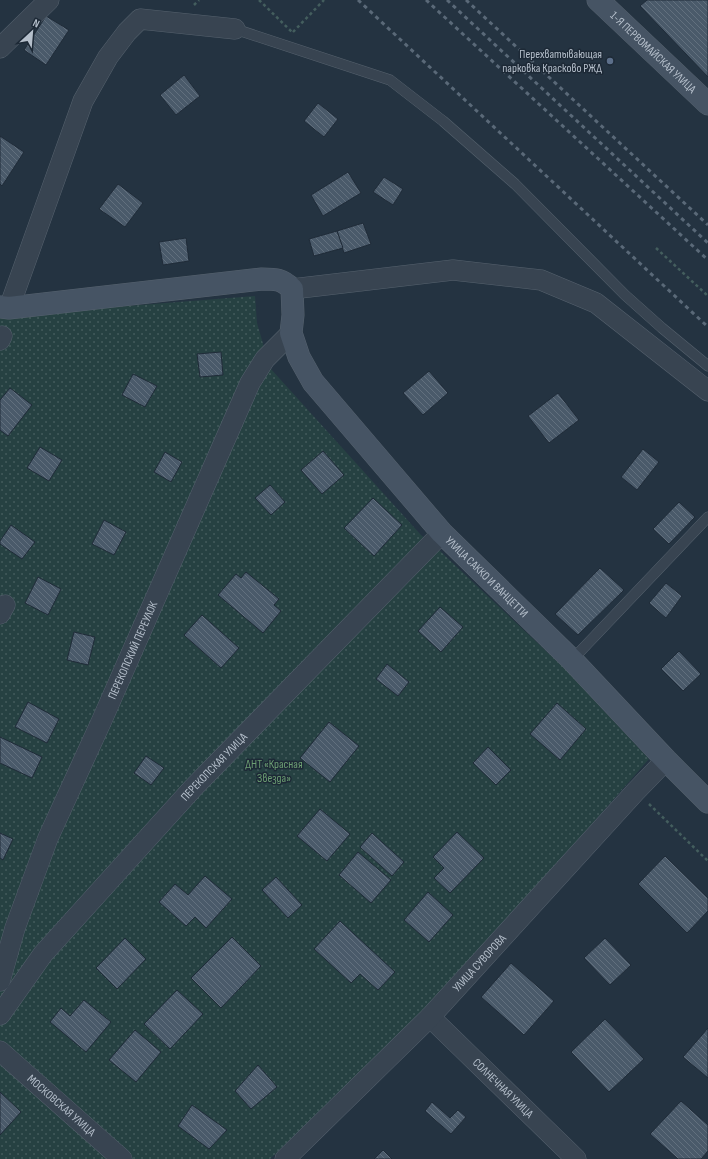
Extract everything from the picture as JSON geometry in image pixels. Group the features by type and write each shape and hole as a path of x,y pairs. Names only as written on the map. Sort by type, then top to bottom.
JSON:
{"main road":[{"name":"1-Я ПЕРВОМАЙСКАЯ УЛИЦА","path":"598,0 708,104"},
{"path":"4,307 273,279 285,282 292,289 293,315 291,333"},
{"name":"УЛИЦА САККО И ВАНЦЕТТИ","path":"291,333 298,356 313,382 442,533 572,660 666,760 708,802"}],"street":[{"path":"0,48 49,0"},
{"path":"4,307 83,101 108,57 127,32 140,19 235,29"},
{"path":"292,289 453,270 541,280 596,303 708,391"},
{"name":"ПЕРЕКОПСКИЙ ПЕРЕУЛОК","path":"0,981 15,928 48,838 106,713 250,383 266,359 291,333"},
{"name":"ПЕРЕКОПСКАЯ УЛИЦА","path":"0,1015 44,954 193,788 442,533"},
{"name":"УЛИЦА СУВОРОВА","path":"285,1159 430,1017 666,760"},
{"name":"СОЛНЕЧНАЯ УЛИЦА","path":"430,1017 576,1159"},
{"name":"МОСКОВСКАЯ УЛИЦА","path":"0,1051 122,1159"}],"lane":[{"path":"235,29 390,80 443,121 509,179 625,295 708,366"},
{"path":"572,660 708,517"}],"path":[{"path":"259,0 293,32 324,0"},
{"path":"656,248 708,296"},
{"path":"636,791 708,862"}],"green space":[{"name":"ДНТ «Красная Звезда»","path":"255,296 257,323 270,368 421,535 440,551 564,668 649,759 425,1014 270,1159 0,1159 0,316"}],"building":[{"path":"647,0 708,0 708,77 640,6"},
{"path":"46,16 69,30 46,65 24,50"},
{"path":"184,75 200,96 176,115 160,95"},
{"path":"318,103 338,119 324,137 304,121"},
{"path":"0,136 24,152 2,186 0,184"},
{"path":"348,172 361,193 323,216 311,195"},
{"path":"384,177 403,189 393,205 373,192"},
{"path":"118,184 143,203 125,227 99,209"},
{"path":"363,223 371,244 344,253 337,231"},
{"path":"337,231 343,248 314,256 309,239"},
{"path":"186,238 189,261 163,265 159,242"},
{"path":"221,352 223,375 200,377 197,354"},
{"path":"429,371 448,393 423,415 403,393"},
{"path":"133,374 157,386 145,407 122,395"},
{"path":"10,388 32,405 8,436 0,430 0,400"},
{"path":"558,393 579,420 549,443 528,416"},
{"path":"40,447 62,460 49,481 27,468"},
{"path":"643,449 659,462 637,490 621,477"},
{"path":"323,451 344,475 322,494 301,470"},
{"path":"165,452 182,462 171,482 154,472"},
{"path":"270,485 285,502 271,515 255,498"},
{"path":"373,498 402,525 374,556 344,528"},
{"path":"679,502 695,517 669,544 653,529"},
{"path":"104,520 126,532 114,555 92,544"},
{"path":"11,525 35,542 22,559 0,544 0,541"},
{"path":"600,568 624,590 578,635 555,614"},
{"path":"246,572 279,599 274,605 281,611 263,633 218,595 236,574 241,578"},
{"path":"38,577 61,589 48,615 25,603"},
{"path":"666,583 682,596 666,618 649,603"},
{"path":"440,607 463,627 441,652 418,631"},
{"path":"202,615 239,648 221,668 184,635"},
{"path":"74,632 95,637 88,665 67,660"},
{"path":"679,651 701,674 683,691 661,669"},
{"path":"387,664 409,682 398,696 376,679"},
{"path":"28,702 59,719 47,743 15,727"},
{"path":"557,703 586,729 560,760 530,734"},
{"path":"329,722 359,746 330,782 300,758"},
{"path":"0,737 42,757 32,778 0,763"},
{"path":"488,747 511,770 496,785 473,763"},
{"path":"146,756 164,768 151,785 134,773"},
{"path":"320,809 350,834 327,861 297,836"},
{"path":"457,832 484,858 450,893 434,878 444,868 433,857"},
{"path":"0,833 13,839 3,860 0,858"},
{"path":"372,833 404,862 392,876 360,847"},
{"path":"358,852 391,880 371,903 339,875"},
{"path":"665,856 708,898 708,911 687,933 638,884"},
{"path":"205,876 232,899 206,928 195,917 186,926 159,902 175,884 188,895"},
{"path":"276,877 302,905 288,918 262,890"},
{"path":"428,892 453,915 429,942 404,920"},
{"path":"340,921 395,972 378,990 360,974 351,983 314,949"},
{"path":"232,937 261,966 221,1008 191,978"},
{"path":"125,938 146,959 117,989 96,968"},
{"path":"605,938 631,965 610,985 584,958"},
{"path":"511,963 554,1001 524,1035 481,997"},
{"path":"177,990 203,1014 170,1049 144,1024"},
{"path":"84,1000 111,1022 86,1052 50,1022 61,1008 70,1016"},
{"path":"605,1019 644,1059 609,1092 571,1052"},
{"path":"708,1028 708,1078 683,1057"},
{"path":"135,1030 161,1052 136,1082 109,1060"},
{"path":"258,1065 277,1087 251,1109 235,1091"},
{"path":"0,1092 21,1112 0,1135"},
{"path":"681,1101 708,1125 708,1151 701,1159 678,1159 650,1134"},
{"path":"432,1102 450,1118 458,1110 466,1117 451,1134 425,1111"},
{"path":"192,1105 227,1130 209,1149 178,1126"},
{"path":"383,1150 392,1159 374,1159"}],"railway":[{"path":"358,0 708,327"},
{"path":"426,0 708,260"},
{"path":"447,0 708,243"},
{"path":"466,0 708,225"}],"place":[{"name":"Перехватывающая парковка Красково РЖД","path":"610,61"}]}
